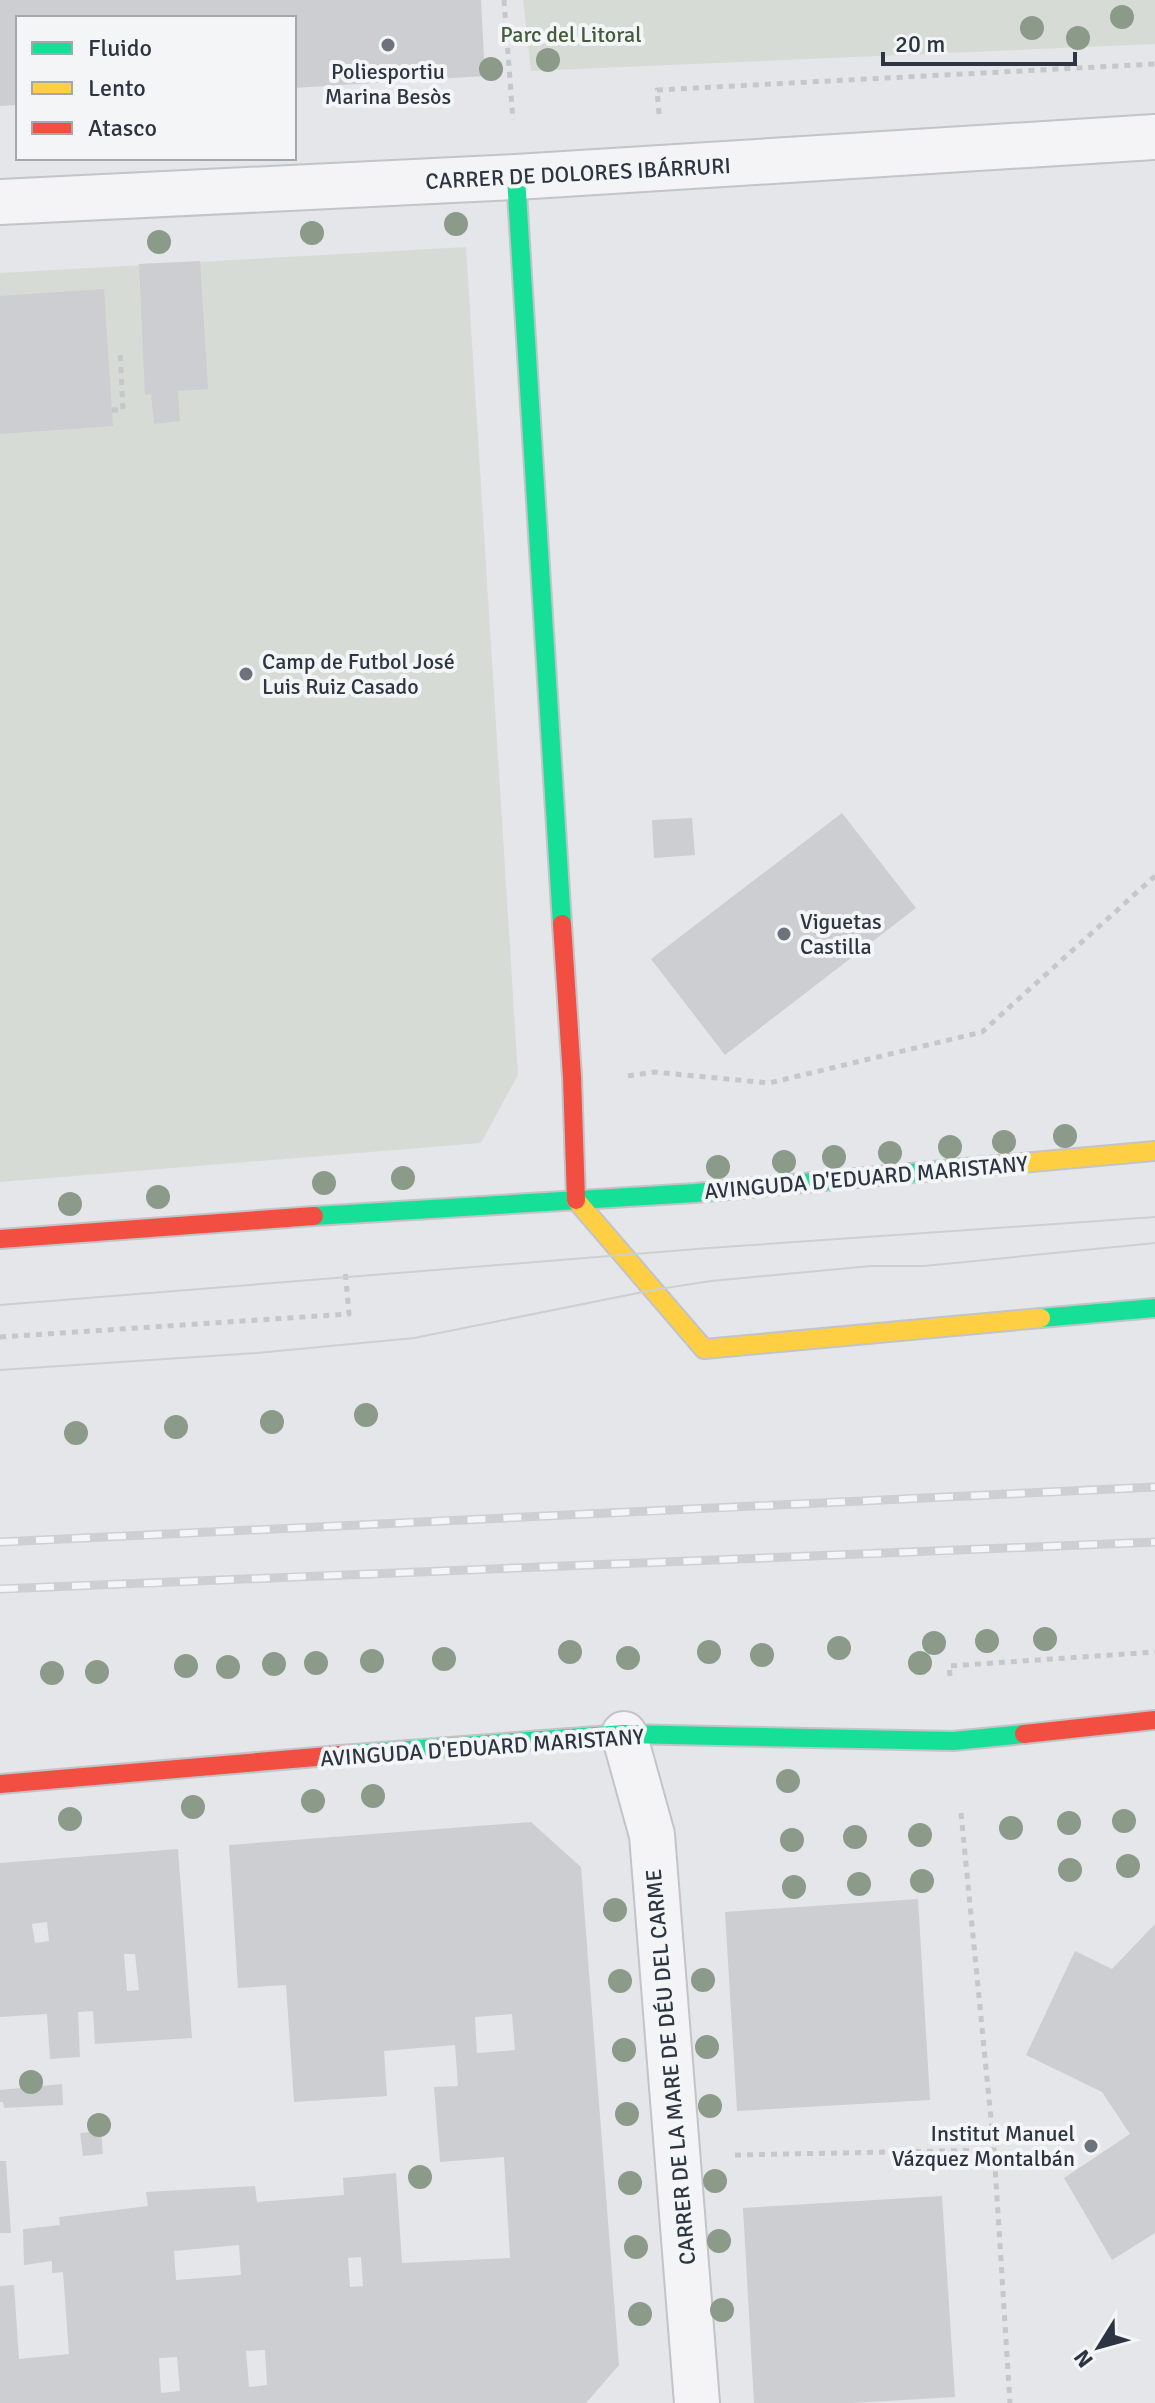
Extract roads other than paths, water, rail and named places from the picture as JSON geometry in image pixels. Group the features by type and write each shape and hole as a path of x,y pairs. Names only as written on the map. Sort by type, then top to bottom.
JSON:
{"street":[{"name":"CARRER DE DOLORES IBÁRRURI","path":"0,202 516,177 1155,137"},
{"path":"516,177 572,1077 576,1200 704,1349 1155,1308"},
{"name":"AVINGUDA D'EDUARD MARISTANY","path":"0,1239 336,1214 695,1193 1155,1151"},
{"name":"AVINGUDA D'EDUARD MARISTANY","path":"0,1784 624,1734 953,1741 1155,1720"},
{"name":"CARRER DE LA MARE DE DÉU DEL CARME","path":"624,1734 652,1835 697,2403"}],"tram line":[{"path":"0,1305 709,1248 1155,1217"},
{"path":"0,1370 257,1353 414,1338 711,1281 871,1266 924,1266 1155,1243"}],"railway":[{"path":"0,1542 1155,1487"},
{"path":"0,1589 1155,1542"}],"place":[{"name":"Poliesportiu Marina Besòs","path":"388,45"},
{"name":"Camp de Futbol José Luis Ruiz Casado","path":"246,674"},
{"name":"Viguetas Castilla","path":"784,934"},
{"name":"Institut Manuel Vázquez Montalbán","path":"1091,2146"}],"park label":[{"name":"Parc del Litoral","path":"571,34"}]}
